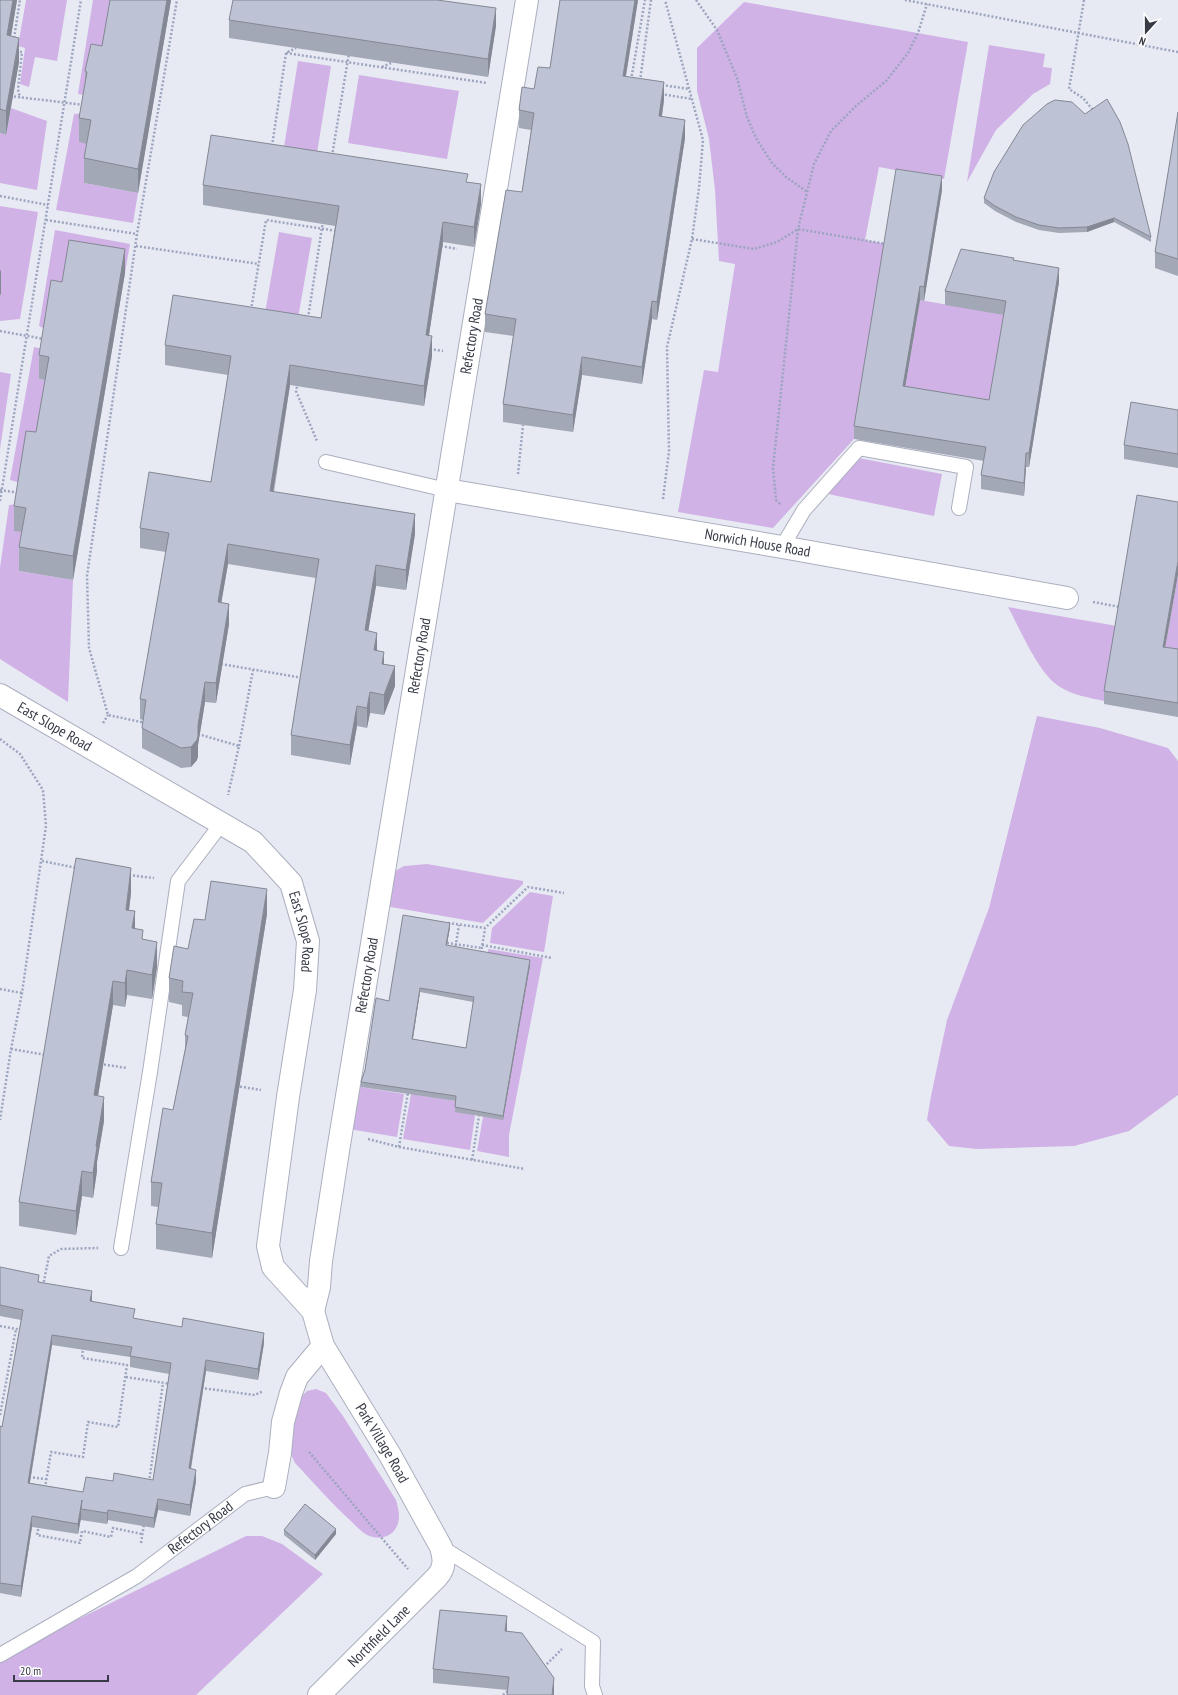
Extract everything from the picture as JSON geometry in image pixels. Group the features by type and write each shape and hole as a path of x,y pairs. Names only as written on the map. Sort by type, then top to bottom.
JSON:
{"street":[{"name":"Refectory Road","path":"313,1311 320,1287 321,1261 338,1151 527,0"},
{"name":"Norwich House Road","path":"447,490 782,547 1067,598"},
{"name":"East Slope Road","path":"0,695 87,747 253,842 291,882 308,941 305,990 288,1097 268,1246 273,1268 313,1311"},
{"name":"Park Village Road","path":"313,1311 323,1346 390,1455 441,1546 444,1566 431,1583"},
{"name":"Refectory Road","path":"274,1487 280,1453 283,1422 290,1393 297,1377 323,1346"},
{"name":"Northfield Lane","path":"319,1695 431,1583"}],"lane":[{"path":"782,547 804,510 859,448 966,467 959,508"},
{"path":"326,462 447,490"},
{"path":"120,1248 150,1072 178,881 222,823"},
{"name":"Refectory Road","path":"0,1655 137,1576 245,1494 274,1487"},
{"path":"441,1546 593,1642 592,1686 596,1695"}],"path":[{"path":"14,43 20,0"},
{"path":"0,501 81,0"},
{"path":"154,725 108,715 89,648 87,576 137,234 177,0"},
{"path":"631,82 645,0"},
{"path":"640,82 651,0"},
{"path":"649,525 663,506 669,451 667,347 692,239 699,188 703,140 665,0"},
{"path":"696,0 718,30 737,78 747,118 756,138 772,162 786,178 806,191"},
{"path":"905,0 1178,52"},
{"path":"1084,0 1069,90 1083,98 1095,112"},
{"path":"797,521 776,500 773,468 798,229 806,191 814,164 831,131 857,105 886,81 908,53 918,33 927,4"},
{"path":"286,53 296,48"},
{"path":"332,161 350,48"},
{"path":"12,50 22,52 18,89 20,98"},
{"path":"286,53 513,86"},
{"path":"271,150 286,53"},
{"path":"381,67 391,63"},
{"path":"635,85 640,82 647,83"},
{"path":"661,85 689,89"},
{"path":"653,93 692,99"},
{"path":"4,96 86,105"},
{"path":"0,196 48,205"},
{"path":"307,320 324,213"},
{"path":"46,220 137,234"},
{"path":"250,312 266,220 344,232"},
{"path":"692,239 754,249 777,242 798,229 886,244"},
{"path":"136,246 259,264"},
{"path":"440,246 486,253"},
{"path":"0,331 47,339"},
{"path":"430,349 469,356"},
{"path":"299,377 296,391 326,462"},
{"path":"516,502 523,425"},
{"path":"1,490 21,494"},
{"path":"1089,602 1121,607"},
{"path":"218,664 310,679"},
{"path":"222,823 239,746 253,670"},
{"path":"191,732 239,746"},
{"path":"0,739 20,754 43,790 46,826 22,993 11,1049 0,1120"},
{"path":"42,861 80,868"},
{"path":"124,875 139,877"},
{"path":"480,956 485,928 528,887 564,894"},
{"path":"444,922 485,928"},
{"path":"455,952 459,925"},
{"path":"447,943 552,958"},
{"path":"0,989 22,993"},
{"path":"11,1049 50,1056"},
{"path":"235,1086 258,1090"},
{"path":"399,1147 408,1089"},
{"path":"472,1160 479,1116"},
{"path":"363,1138 399,1147 525,1169"},
{"path":"42,1286 49,1256 61,1249 120,1248"},
{"path":"0,1326 28,1331"},
{"path":"0,1415 16,1329"},
{"path":"44,1493 51,1452 83,1457 88,1422 118,1427 127,1365 82,1358 83,1348 78,1348"},
{"path":"126,1378 174,1385"},
{"path":"148,1488 163,1383"},
{"path":"196,1387 255,1395"},
{"path":"283,1422 431,1583"},
{"path":"23,1476 46,1479"},
{"path":"137,1576 144,1519"},
{"path":"39,1521 37,1535 80,1543 82,1531 111,1537 112,1528 142,1534"},
{"path":"503,1695 510,1689"}],"shaded area":[{"path":"26,0 67,0 57,61 35,57 29,87 20,84 25,48 18,46"},
{"path":"93,0 115,0 102,71 85,95 78,94"},
{"path":"744,2 968,42 944,179 879,167 865,240 886,244 854,439 773,528 678,512 704,370 718,372 735,264 719,261 715,190 709,139 697,91 697,48"},
{"path":"989,45 1045,54 1043,67 1052,68 1050,84 1033,94 996,130 967,182"},
{"path":"298,61 331,66 317,153 284,147"},
{"path":"359,75 459,91 447,159 348,143"},
{"path":"11,108 47,121 37,190 0,183 0,133 6,135"},
{"path":"84,113 91,144 84,183 138,193 133,223 56,210 74,114"},
{"path":"0,206 38,212 20,319 0,321"},
{"path":"55,230 130,244 125,273 47,330 39,326"},
{"path":"279,232 312,238 297,324 264,319"},
{"path":"920,300 1006,315 989,414 903,400"},
{"path":"34,347 43,349 39,379 49,381 36,457 21,483 10,480"},
{"path":"0,372 11,374 0,449"},
{"path":"859,458 942,474 934,516 828,494"},
{"path":"19,504 26,532 19,571 73,580 68,702 0,659 0,568 9,505"},
{"path":"1178,575 1178,663 1163,660"},
{"path":"1008,607 1117,626 1104,701 1070,692 1052,681 1037,662"},
{"path":"1037,716 1100,728 1168,748 1178,761 1178,1095 1129,1131 1074,1146 977,1149 949,1146 927,1120 931,1096 947,1020 989,908"},
{"path":"427,864 523,881 523,884 483,923 385,906 390,874 404,866"},
{"path":"530,892 553,896 544,952 490,943 492,928"},
{"path":"488,949 543,958 509,1135 509,1157 477,1151 483,1117"},
{"path":"365,1075 361,1087 404,1094 397,1137 349,1129 357,1081"},
{"path":"411,1094 456,1101 475,1116 470,1150 403,1139"},
{"path":"316,1389 326,1393 343,1416 396,1500 399,1512 398,1524 393,1532 387,1536 381,1538 374,1537 363,1532 295,1463 290,1452 289,1428 300,1398 307,1391"},
{"path":"246,1536 262,1536 282,1544 323,1574 196,1695 0,1695 0,1658"}],"building":[{"path":"0,0 13,0 7,35 19,38 6,111 0,109"},
{"path":"110,0 167,0 138,169 84,158 91,120 79,118 87,72 85,71 91,44 102,46"},
{"path":"233,0 437,0 496,8 488,59 229,20"},
{"path":"560,0 635,0 623,76 664,82 659,116 685,120 657,302 652,301 642,367 582,357 573,415 503,404 516,319 485,314 506,190 522,192 534,113 519,110 522,87 534,89 538,67 550,68"},
{"path":"1107,99 1120,122 1128,144 1151,237 1114,218 1087,227 1059,228 1039,225 1016,217 995,206 984,198 994,172 1023,125 1047,104 1055,100 1072,102 1085,114"},
{"path":"1178,112 1178,259 1155,252"},
{"path":"211,135 468,174 466,182 481,184 474,227 443,222 426,335 432,336 424,386 290,365 270,491 415,514 406,570 376,565 365,630 377,633 374,650 384,652 382,664 395,666 384,695 370,692 367,708 357,706 350,745 291,735 319,559 228,544 218,602 229,604 216,683 205,682 197,740 191,747 181,748 142,728 146,700 140,699 169,533 140,528 149,472 211,482 231,356 165,345 173,295 321,318 339,206 203,185"},
{"path":"896,169 942,176 924,287 920,286 903,386 989,400 1006,301 945,291 961,249 1014,258 1013,260 1059,268 1029,453 1026,453 1024,483 981,475 986,447 854,426"},
{"path":"69,240 125,249 73,556 19,547 26,508 14,506 26,431 36,432 49,357 39,355 51,280 62,282"},
{"path":"1131,402 1178,410 1178,454 1124,445"},
{"path":"1137,495 1178,502 1178,561 1163,647 1178,649 1178,703 1104,691"},
{"path":"76,858 131,868 126,910 135,911 132,928 143,930 142,939 157,942 152,975 127,970 125,983 113,981 94,1095 104,1097 93,1173 82,1171 76,1211 19,1202"},
{"path":"211,881 267,889 212,1233 156,1224 162,1183 151,1182 163,1108 173,1110 188,1036 185,1035 193,993 182,992 183,981 169,978 174,946 188,949 194,919 205,920"},
{"path":"403,915 450,923 446,945 530,960 503,1116 455,1107 456,1096 361,1082 365,1070 376,998 389,1001","holes":["420,988 474,997 466,1048 412,1039"]},
{"path":"0,1267 39,1275 38,1282 92,1291 90,1301 135,1309 133,1318 182,1327 183,1318 264,1333 258,1369 206,1360 189,1468 196,1470 190,1505 158,1499 154,1518 108,1510 107,1513 81,1509 82,1500 78,1524 32,1516 21,1586 0,1583 0,1426 2,1427 23,1310 0,1305","holes":["52,1335 132,1347 130,1356 171,1363 153,1480 114,1473 113,1481 86,1477 83,1492 28,1483"]},
{"path":"305,1504 336,1529 315,1555 284,1530"},
{"path":"440,1610 507,1616 505,1631 522,1633 554,1678 552,1695 507,1695 509,1677 433,1669"}]}
